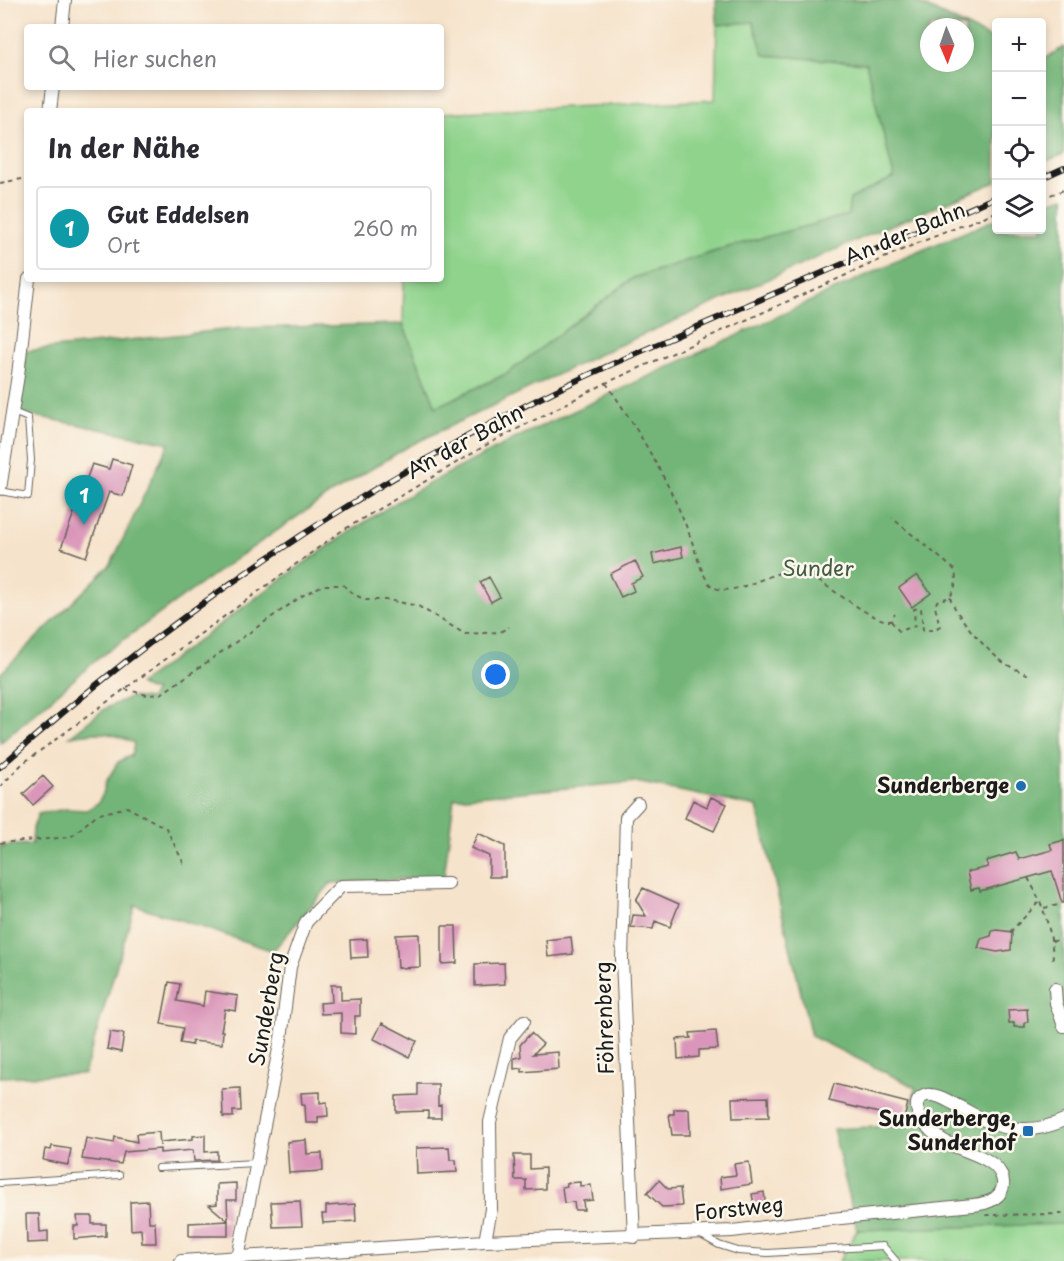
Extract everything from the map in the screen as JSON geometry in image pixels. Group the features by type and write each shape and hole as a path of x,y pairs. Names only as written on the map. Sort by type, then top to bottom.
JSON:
{"street":[{"path":"62,24 65,0"},
{"path":"50,108 53,90"},
{"path":"0,490 29,282"},
{"name":"Föhrenberg","path":"634,1237 622,959 626,817 638,804"},
{"name":"Sunderberg","path":"238,1258 282,1038 290,967 306,922 341,886 448,884"},
{"path":"1055,989 1056,1003 1064,1026"},
{"path":"485,1241 491,1209 490,1122 510,1038 524,1022"},
{"name":"Forstweg","path":"182,1261 485,1241 699,1233 973,1206 996,1198 1002,1189 1003,1178 999,1169 988,1161 952,1147 928,1128 918,1114 917,1104 921,1098 929,1094 940,1097 988,1122 1009,1128 1029,1130 1052,1126 1064,1120"}],"lane":[{"path":"0,490 28,496 31,460 28,418 12,411"},
{"path":"158,1168 257,1163"},
{"path":"0,1183 119,1175"},
{"path":"699,1233 719,1245 738,1251 768,1253 883,1246 896,1261"}],"path":[{"path":"0,183 24,179"},
{"path":"1046,196 1064,190"},
{"name":"An der Bahn","path":"0,787 22,764 340,532 488,444 606,383 903,250 992,214"},
{"path":"606,383 637,428 672,494 705,580 711,587 726,589 787,572 799,572 814,577 878,619 891,621 898,631 915,626 914,609 921,608 923,630 934,630 940,626 935,607 937,601 950,597 956,587 955,570 892,518"},
{"path":"125,689 147,695 161,694 302,596 323,585 343,585 355,595 366,600 388,600 418,606 465,634 500,632 509,627"},
{"path":"950,597 952,607 978,639 1004,664 1031,676"},
{"path":"891,621 895,614"},
{"path":"0,843 71,837 96,815 127,807 166,828 184,864"},
{"path":"1028,878 1041,900 1052,941 1053,960"},
{"path":"1010,932 1041,900"},
{"path":"1043,908 1058,905"},
{"path":"1052,941 1064,940"}],"green space":[{"path":"716,0 912,0 949,18 920,18 920,72 974,72 974,30 992,39 992,184 889,226 604,352 409,446 332,493 227,565 100,657 0,743 0,674 111,564 169,443 19,413 26,351 242,328 403,324 436,407 508,373 633,278 732,246 848,215 850,199 894,177 866,63 764,55 753,22 717,25"},
{"path":"753,22 765,55 866,63 894,177 850,199 848,215 732,246 633,278 508,373 436,407 403,324 404,282 444,282 444,113 715,100 717,25"},
{"path":"1064,47 1064,154 1046,161 1046,72 1046,58"},
{"name":"Sunder","path":"1064,197 1064,1224 857,1230 833,1129 909,1125 915,1087 811,1036 757,807 636,782 454,798 444,877 331,883 273,951 135,905 84,1074 0,1077 0,846 32,844 33,828 38,814 66,809 87,810 98,803 106,782 118,762 132,755 134,743 117,736 96,733 70,736 106,708 131,697 150,699 155,690 149,690 139,684 310,559 386,508 424,486 520,436 899,260 991,221 992,234 1046,234 1046,203"},
{"path":"1064,1224 1064,1261 839,1261 857,1230"}],"building":[{"path":"112,459 132,465 123,496 109,492 86,557 61,548 92,464 109,469"},
{"path":"681,547 683,557 654,564 652,554"},
{"path":"635,561 643,577 631,583 634,591 621,597 610,574"},
{"path":"917,575 931,593 912,607 899,588"},
{"path":"489,577 500,597 491,602 480,582"},
{"path":"43,776 53,787 33,805 23,794"},
{"path":"711,797 727,804 714,831 685,818 693,800 707,807"},
{"path":"478,833 505,846 505,877 489,877 489,856 471,848"},
{"path":"1064,840 1064,903 1062,903 1052,871 980,891 979,888 971,890 967,872 988,867 986,861 1016,852 1019,859 1052,850 1050,844"},
{"path":"643,888 679,904 670,927 655,921 653,929 631,927 633,915 646,916 636,900"},
{"path":"442,926 456,926 457,963 442,964"},
{"path":"992,931 1012,932 1011,950 997,952 978,948 981,939 991,936"},
{"path":"419,934 420,967 398,968 396,935"},
{"path":"571,937 573,954 548,957 546,940"},
{"path":"367,939 368,957 351,958 350,940"},
{"path":"504,963 505,984 475,986 475,964"},
{"path":"169,982 180,984 177,1001 203,1006 205,991 238,996 236,1011 225,1009 221,1031 223,1031 222,1044 192,1041 192,1045 180,1043 183,1028 161,1024"},
{"path":"331,985 341,985 341,1000 360,999 360,1016 355,1016 355,1034 341,1033 341,1013 321,1014 320,1003 332,1002"},
{"path":"1027,1009 1028,1022 1025,1022 1025,1027 1014,1027 1014,1023 1009,1023 1008,1010"},
{"path":"382,1023 417,1041 409,1057 374,1039"},
{"path":"716,1031 718,1049 699,1050 699,1057 678,1059 677,1039 691,1038 690,1033"},
{"path":"110,1032 124,1034 121,1052 107,1049"},
{"path":"531,1033 543,1044 533,1054 558,1052 559,1069 522,1072 522,1068 514,1069 514,1058 521,1057 520,1045"},
{"path":"418,1084 438,1084 438,1106 441,1105 441,1118 428,1118 428,1111 396,1112 396,1096 418,1095"},
{"path":"834,1084 908,1103 904,1119 829,1101"},
{"path":"240,1088 241,1111 233,1111 233,1117 223,1117 222,1089"},
{"path":"320,1092 320,1103 327,1102 328,1116 318,1117 318,1123 306,1123 305,1105 302,1105 301,1093"},
{"path":"768,1097 769,1117 733,1118 732,1098"},
{"path":"674,1109 689,1109 690,1135 672,1135 669,1114 674,1114"},
{"path":"159,1132 160,1146 160,1142 193,1139 193,1136 205,1135 205,1152 217,1151 217,1160 194,1161 193,1150 160,1153 160,1149 124,1152 121,1164 82,1159 86,1138 114,1143 115,1137 137,1142 136,1134"},
{"path":"306,1140 307,1154 322,1153 323,1171 289,1173 287,1142"},
{"path":"52,1146 71,1149 68,1165 43,1160 45,1149 51,1150"},
{"path":"449,1147 450,1160 456,1160 457,1172 417,1174 416,1148"},
{"path":"514,1155 530,1155 530,1169 545,1168 545,1189 526,1190 526,1180 515,1180"},
{"path":"749,1162 752,1184 721,1189 720,1177 736,1175 734,1164"},
{"path":"659,1180 668,1189 680,1188 682,1206 662,1207 647,1193"},
{"path":"580,1182 580,1186 591,1185 593,1200 583,1201 584,1210 575,1210 574,1202 564,1203 562,1187 567,1186 566,1183"},
{"path":"236,1183 236,1200 227,1200 228,1221 209,1205 217,1204 217,1184"},
{"path":"764,1192 766,1208 755,1210 752,1194"},
{"path":"148,1201 149,1222 155,1222 156,1243 142,1243 141,1229 131,1230 130,1202"},
{"path":"300,1201 302,1226 273,1227 271,1202"},
{"path":"355,1204 356,1221 323,1223 322,1214 326,1214 326,1206"},
{"path":"26,1214 39,1214 40,1232 48,1231 48,1242 27,1243"},
{"path":"77,1216 92,1216 92,1224 106,1224 106,1236 74,1239 74,1226 78,1226"},
{"path":"228,1221 228,1236 189,1236 189,1223"}],"railway":[{"path":"1046,176 1064,168"},
{"path":"0,767 121,666 248,571 381,486 449,446 546,395 600,370 992,199"}],"place":[{"name":"Gut Eddelsen","path":"84,525"},
{"name":"Sunderberge","path":"1021,786"},
{"name":"Sunderberge, Sunderhof","path":"1028,1131"}]}
